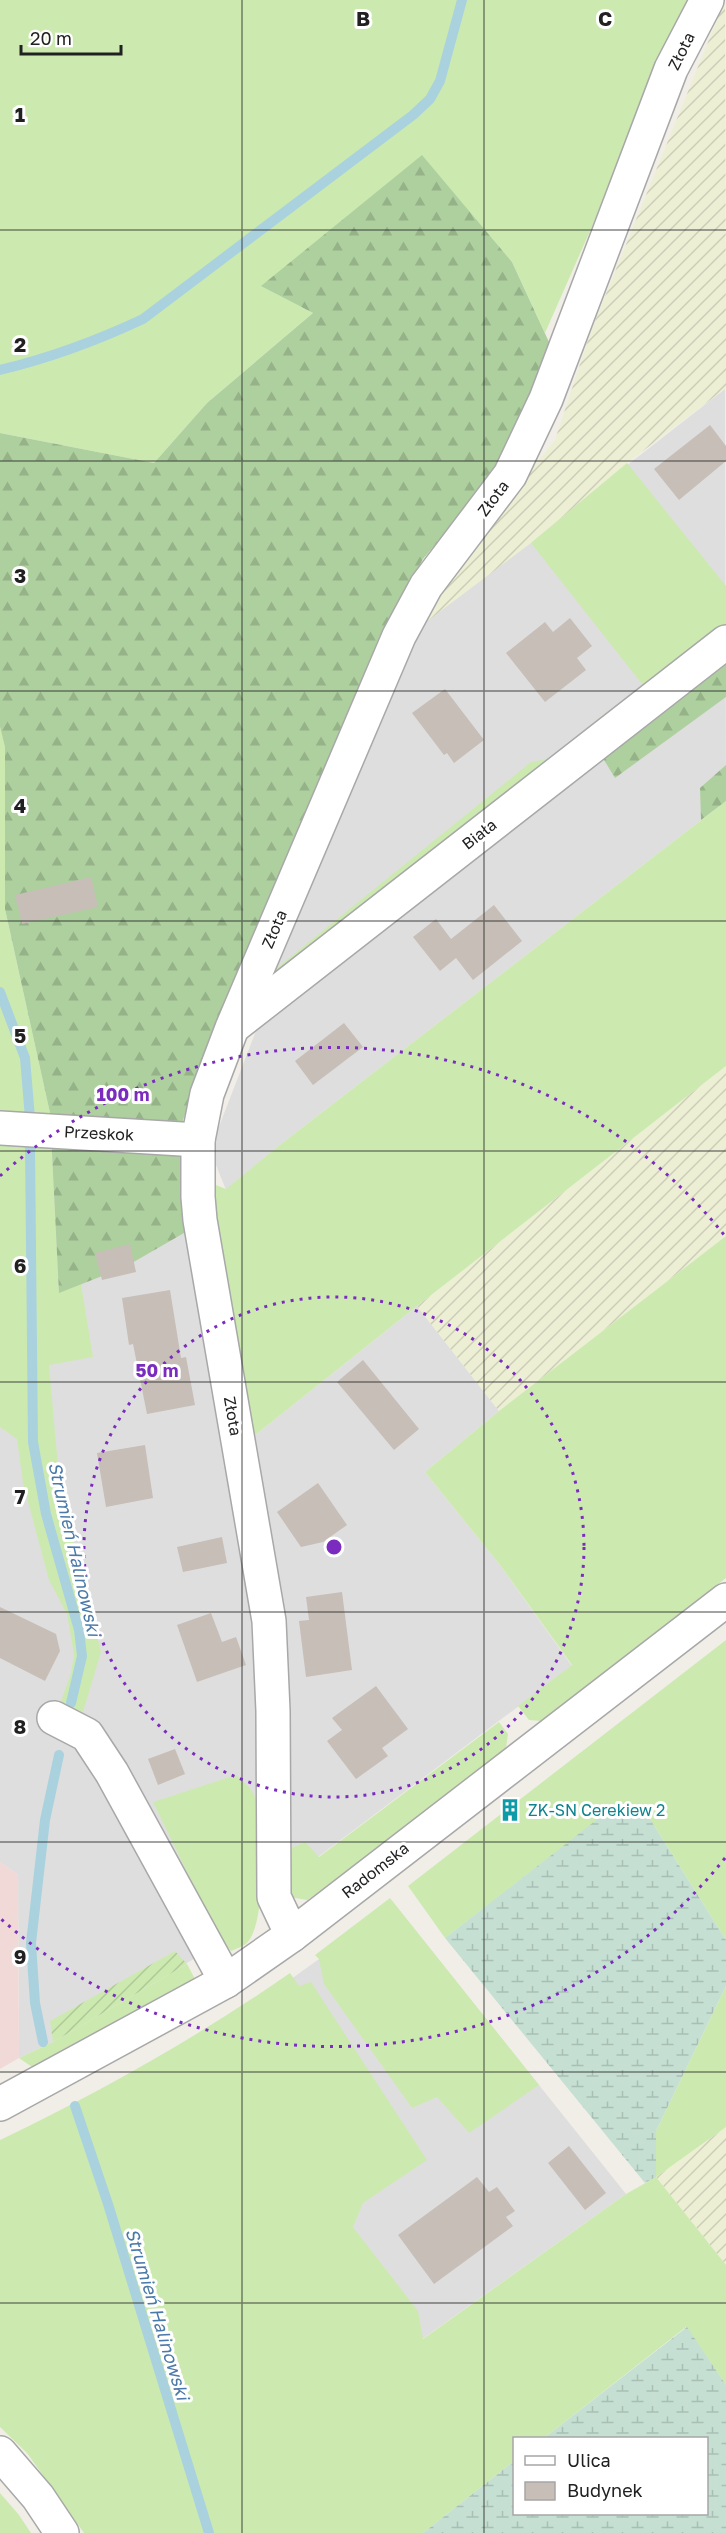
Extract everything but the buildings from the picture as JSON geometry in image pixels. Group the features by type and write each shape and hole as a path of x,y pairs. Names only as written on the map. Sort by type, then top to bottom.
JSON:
{"street":[{"name":"Złota","path":"292,1935 274,1897 273,1711 269,1621 200,1220 198,1140 207,1094 232,1028 399,636 426,586 510,475 546,399 671,69 707,0"},
{"name":"Biała","path":"232,1028 726,642"},
{"name":"Przeskok","path":"0,1128 198,1140"},
{"name":"Radomska","path":"0,2104 226,1981 292,1935 726,1600"},
{"path":"54,1718 87,1735 112,1773 226,1981"},
{"path":"0,2453 38,2497 62,2533"}],"shaded area":[{"path":"725,389 726,801 281,1144 226,1190 210,1150 259,1023 257,994 418,628"},
{"path":"0,1143 174,1152 225,1459 417,1306 499,1411 425,1472 500,1565 572,1666 318,1857 260,1904 209,1950 53,2042 19,2058 18,1875 0,1862"},
{"path":"0,1862 18,1875 19,2058 0,2069"},
{"path":"392,1901 626,2194 400,2355 248,2010 319,1959"}],"green space":[{"path":"0,0 696,0 684,18 545,333 512,262 422,156 262,286 313,313 207,403 154,463 0,433"},
{"path":"725,0 726,388 627,463 531,543 418,628 449,571 555,440 591,331"},
{"path":"422,155 512,262 555,355 504,464 423,559 380,636 200,1073 183,1120 184,1233 125,1267 59,1293 50,1113 5,909 5,747 0,727 0,433 154,463 207,403 313,313 261,286"},
{"path":"627,463 726,586 726,628 635,697 637,689 642,684 531,543"},
{"path":"726,657 726,697 615,778 601,755"},
{"path":"612,708 615,716 257,994 262,980 531,762 548,759"},
{"path":"0,727 5,746 5,909 50,1113 59,1292 81,1284 93,1357 49,1365 60,1489 101,1652 83,1712 60,1704 71,1673 74,1654 67,1614 49,1580 23,1483 17,1439 0,1427"},
{"path":"726,765 726,801 701,820 700,788"},
{"path":"726,801 726,1066 254,1436 228,1314 211,1183 226,1189 281,1144"},
{"path":"726,1066 726,1236 499,1411 417,1306"},
{"path":"726,1236 726,1578 541,1721 529,1720 518,1706 572,1665 500,1565 425,1472 499,1411"},
{"path":"726,1640 726,1940 643,1808 613,1808 445,1938 408,1886"},
{"path":"499,1722 508,1734 506,1748 342,1876 307,1900 289,1897 282,1852 305,1842 319,1857"},
{"path":"236,1775 250,1788 258,1802 261,1872 256,1926 250,1939 244,1945 231,1951 218,1936 153,1802"},
{"path":"613,1807 643,1808 726,1940 726,1986 656,2131 656,2177 645,2183 445,1938"},
{"path":"390,1898 539,2085 469,2133 437,2097 412,2108 324,1984 319,1959 315,1955"},
{"path":"175,1951 187,1964 53,2042 50,2021"},
{"path":"187,1964 195,1979 190,1984 35,2069 19,2058 53,2042"},
{"path":"290,1973 299,1986 311,1982 427,2160 363,2203 353,2227 418,2311 423,2339 626,2194 656,2177 726,2265 726,2385 686,2327 545,2437 513,2437 513,2462 423,2533 84,2533 27,2453 0,2427 0,2140 148,2063"},
{"path":"726,1986 726,2127 656,2177 656,2131"},
{"path":"726,2127 726,2265 656,2177"},
{"path":"687,2327 726,2385 726,2533 423,2533 513,2462 513,2515 708,2515 708,2437 545,2437"},
{"path":"0,2493 19,2515 31,2533 0,2533"}],"waterway":[{"path":"0,370 73,348 143,319 413,115 430,99 440,81 462,0"},
{"name":"Strumień Halinowski","path":"0,992 25,1058 30,1118"},
{"name":"Strumień Halinowski","path":"30,1149 33,1442 46,1514 79,1630 82,1656 71,1703"},
{"name":"Strumień Halinowski","path":"43,2042 35,2003 31,1943 45,1820 59,1755"},
{"name":"Strumień Halinowski","path":"75,2106 108,2204 209,2533"}],"place":[{"name":"ZK-SN Cerekiew 2","path":"510,1810"}]}
